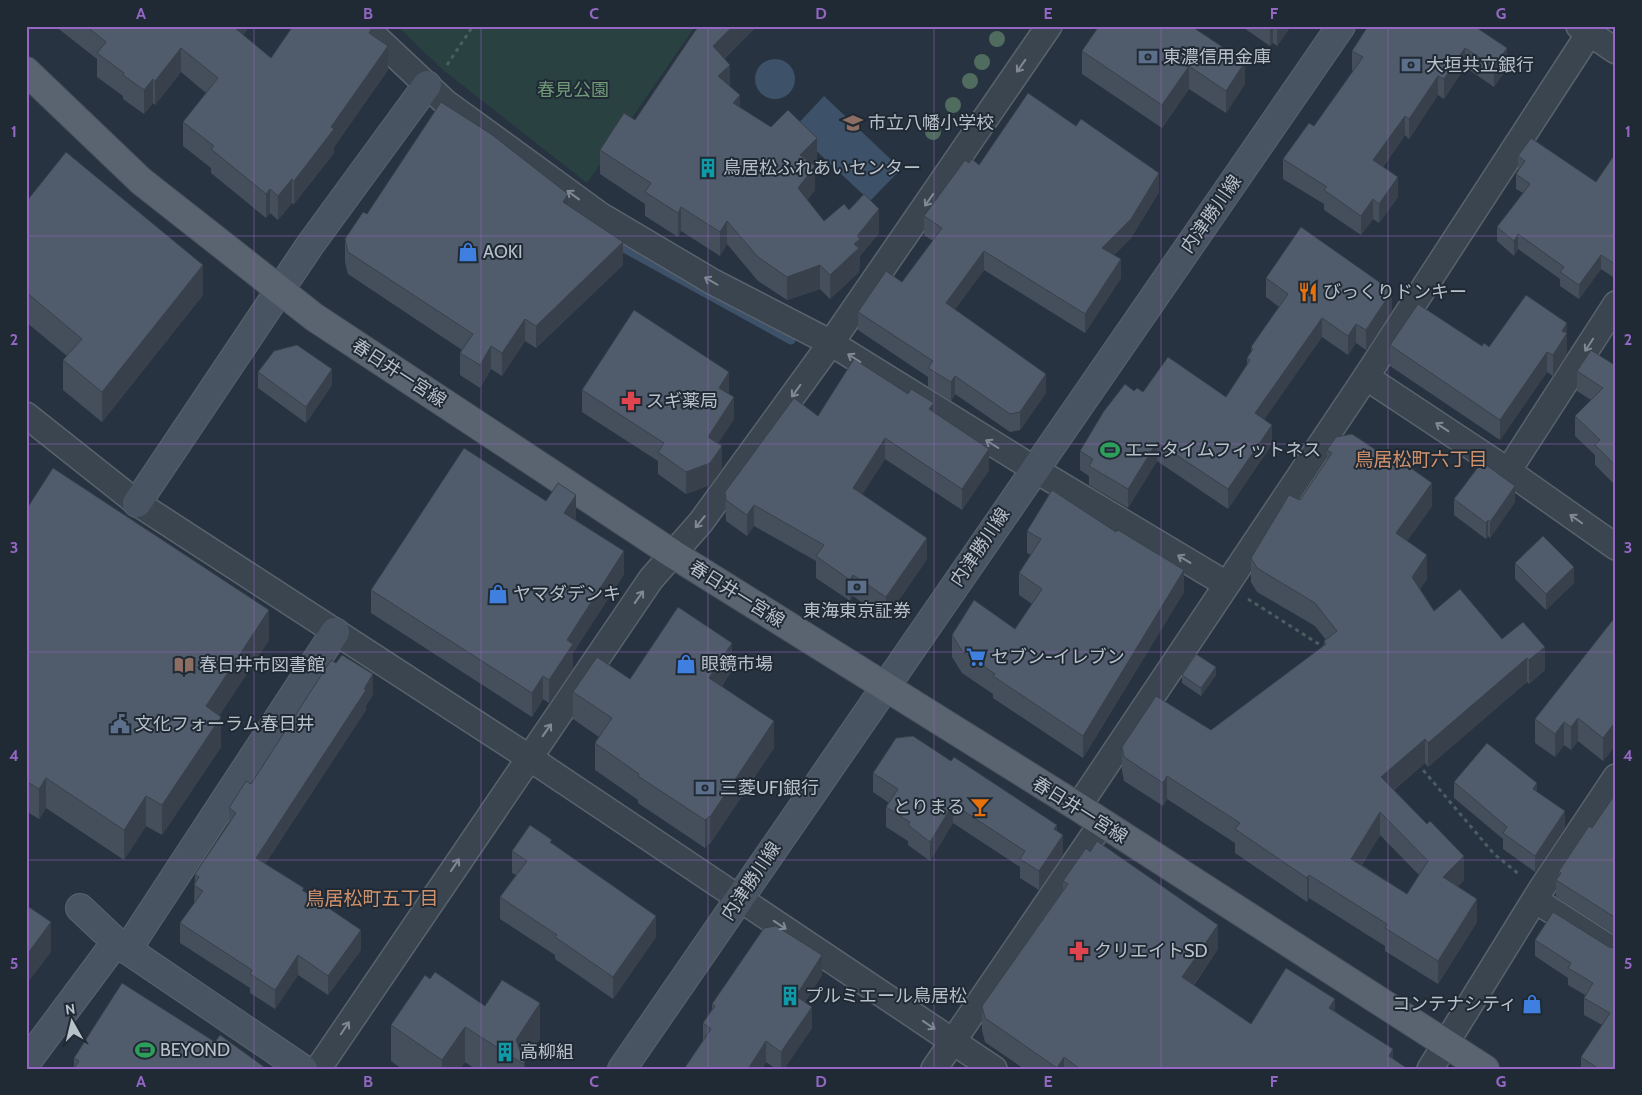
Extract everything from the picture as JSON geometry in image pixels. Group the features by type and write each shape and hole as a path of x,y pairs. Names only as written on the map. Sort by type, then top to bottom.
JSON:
{"main road":[{"name":"春日井一宮線","path":"26,71 141,181 314,317 673,554 1078,807 1485,1069"}],"street":[{"path":"364,26 436,76 445,102 600,215 713,282 831,343 1034,469 1226,584"},
{"path":"318,1069 528,757 651,579 701,522 831,343 1049,26"},
{"name":"内津勝川線","path":"622,1069 1341,26"},
{"path":"1078,807 1366,377 1587,29 1616,51"},
{"path":"138,503 310,245 436,76"},
{"path":"1508,471 1616,304"},
{"path":"1366,377 1508,471 1616,547"},
{"path":"26,415 138,503 528,757 994,1069"},
{"path":"26,1063 122,946 335,632"},
{"path":"1430,1069 1538,896 1616,777"},
{"path":"934,1069 1102,823"},
{"path":"1538,896 1616,952"},
{"path":"80,908 122,946 303,1069"}],"path":[{"path":"436,76 473,26"},
{"path":"1226,584 1326,649"},
{"path":"1412,758 1494,854 1538,896"}],"green space":[{"name":"春見公園","path":"397,26 693,26 694,28 587,183 442,69"}],"water":[{"path":"775,59 789,65 795,79 789,93 775,99 761,93 755,79 761,65"},
{"path":"824,96 901,169 870,201 793,129"}],"building":[{"path":"86,26 236,26 235,28 271,58 293,26 369,26 371,29 369,33 388,46 331,127 334,129 294,181 292,179 278,196 270,189 266,194 211,149 214,146 183,122 218,78 181,48 155,81 153,79 144,90 97,53 106,42"},
{"path":"700,26 733,26 713,46 730,65 718,76 740,95 733,103 771,127 788,110 817,138 800,155 815,166 798,188 824,221 844,204 849,210 864,194 879,209 857,236 860,239 854,244 859,248 830,275 820,265 787,277 758,257 727,221 720,232 681,207 678,213 645,192 651,183 600,150 624,113 635,120"},
{"path":"1099,26 1191,26 1245,62 1226,91 1189,66 1162,105 1082,51"},
{"path":"1368,26 1474,26 1507,48 1494,67 1465,48 1444,79 1438,76 1409,119 1405,116 1373,160 1398,177 1379,204 1373,199 1361,216 1324,190 1327,187 1283,159 1309,123 1314,126 1363,57 1352,51"},
{"path":"1028,93 1076,126 1081,119 1159,173 1131,219 1102,248 1121,259 1085,314 984,251 946,303 1046,374 1020,412 1010,414 955,376 951,382 928,368 933,361 858,312 886,271 902,282 942,228 924,216 965,160 969,163 972,159 979,165"},
{"name":"AOKI","path":"441,102 491,134 568,194 563,202 623,242 536,326 525,319 502,353 491,346 480,365 460,353 473,334 348,252 345,239 363,212 367,214"},
{"path":"1531,138 1596,182 1616,155 1616,265 1601,255 1579,285 1560,272 1564,267 1518,234 1514,241 1497,227 1530,184 1516,174 1525,161 1518,156"},
{"path":"66,152 203,265 102,392 63,360 82,339 26,292 26,202"},
{"path":"1301,227 1392,291 1366,330 1356,324 1348,336 1322,318 1255,413 1272,425 1228,489 1157,442 1128,489 1089,466 1093,459 1080,451 1104,411 1125,384 1134,391 1137,388 1143,392 1168,357 1226,397 1250,360 1247,358 1253,349 1251,347 1288,294 1266,278"},
{"path":"1526,295 1567,323 1562,331 1567,333 1553,355 1547,352 1500,420 1390,345 1418,304 1482,346 1484,343 1489,347"},
{"path":"634,310 729,372 719,388 734,397 708,437 722,446 710,463 686,472 658,452 664,443 582,390"},
{"path":"297,345 332,369 306,407 258,372 274,351"},
{"path":"1591,350 1616,366 1616,466 1595,445 1600,440 1575,416 1603,388 1577,371"},
{"path":"854,359 908,394 911,389 934,403 929,409 989,449 962,489 885,438 853,488 927,538 886,597 853,575 850,580 816,556 824,545 754,505 747,515 726,500 725,492 794,398 818,416"},
{"path":"1352,434 1388,458 1391,454 1432,483 1396,533 1427,555 1412,577 1434,611 1460,589 1502,639 1523,622 1545,647 1529,660 1527,658 1428,743 1425,739 1381,777 1427,824 1430,821 1464,856 1443,877 1477,899 1438,961 1385,928 1387,924 1309,875 1307,878 1235,829 1240,823 1167,776 1163,783 1124,757 1122,747 1156,696 1211,730 1326,644 1324,641 1337,631 1315,603 1257,568 1251,558 1289,495 1300,500 1332,453 1327,450 1336,437","holes":["1380,812 1428,861 1407,894 1351,859"]},
{"name":"ヤマダデンキ","path":"464,448 546,501 558,483 576,495 564,513 624,551 567,640 573,644 549,680 543,676 532,693 371,590"},
{"path":"1482,462 1515,486 1490,522 1488,520 1486,523 1454,499"},
{"name":"文化フォーラム春日井","path":"53,468 269,610 206,706 221,717 162,805 146,796 124,830 46,778 39,789 26,781 26,510"},
{"path":"1052,490 1116,532 1118,530 1184,570 1083,736 993,676 995,674 962,651 952,635 974,600 1015,629 1042,589 1019,573 1041,539 1027,531"},
{"path":"1543,536 1574,567 1546,594 1515,563"},
{"path":"678,607 732,643 709,678 774,721 710,817 705,820 638,776 639,774 595,743 612,718 573,692 597,657 630,679"},
{"path":"1616,616 1616,721 1603,738 1578,718 1571,727 1564,722 1555,734 1535,719"},
{"path":"1196,654 1216,667 1201,688 1182,675"},
{"path":"342,655 373,674 364,689 366,690 256,858 304,888 302,890 361,930 328,976 298,955 275,990 250,974 252,970 180,923 203,891 194,885 199,877 195,874 236,813 229,808 246,781 251,784 331,660 336,663"},
{"path":"913,736 951,761 954,757 1057,825 1054,829 1063,835 1039,871 1020,859 1025,851 953,804 930,842 908,825 910,822 886,807 898,789 873,773 896,738"},
{"path":"1487,743 1537,783 1533,789 1565,811 1535,856 1503,833 1507,827 1454,782"},
{"path":"1616,793 1616,918 1556,880 1561,873 1559,871 1589,826 1592,828"},
{"path":"530,825 552,840 550,842 656,916 613,977 555,937 557,935 500,897 527,861 512,851"},
{"path":"1097,841 1218,925 1182,977 1251,1024 1286,968 1335,999 1329,1008 1393,1049 1389,1056 1408,1069 1080,1069 1064,1057 1057,1068 985,1018 982,1006 1068,884 1063,881 1086,848 1090,852"},
{"path":"26,905 51,922 26,956"},
{"path":"1553,912 1609,947 1616,948 1616,1069 1599,1069 1581,1057 1610,1013 1584,998 1593,983 1568,968 1571,963 1535,940"},
{"path":"776,926 822,955 796,996 812,1007 781,1052 766,1041 748,1069 684,1069 711,1029 703,1023 715,1006 712,1004 764,928"},
{"path":"435,972 485,1006 502,980 540,1003 516,1040 525,1065 465,1027 442,1060 391,1025 425,975 430,979"},
{"path":"122,983 215,1042 220,1035 267,1069 74,1069 79,1061 74,1058"}],"waterway":[{"path":"613,242 791,340"}],"place":[{"name":"東濃信用金庫","path":"1148,57"},
{"name":"大垣共立銀行","path":"1411,65"},
{"name":"市立八幡小学校","path":"853,123"},
{"name":"鳥居松ふれあいセンター","path":"708,168"},
{"name":"AOKI","path":"468,252"},
{"name":"びっくりドンキー","path":"1308,292"},
{"name":"スギ薬局","path":"631,401"},
{"name":"エニタイムフィットネス","path":"1110,450"},
{"name":"東海東京証券","path":"857,587"},
{"name":"ヤマダデンキ","path":"498,594"},
{"name":"セブン-イレブン","path":"976,657"},
{"name":"眼鏡市場","path":"686,664"},
{"name":"春日井市図書館","path":"184,665"},
{"name":"文化フォーラム春日井","path":"120,724"},
{"name":"三菱UFJ銀行","path":"705,788"},
{"name":"とりまる","path":"980,807"},
{"name":"クリエイトSD","path":"1079,951"},
{"name":"プルミエール鳥居松","path":"790,996"},
{"name":"コンテナシティ","path":"1532,1004"},
{"name":"BEYOND","path":"145,1050"},
{"name":"高柳組","path":"505,1052"}],"district":[{"name":"鳥居松町六丁目","path":"1421,459"},
{"name":"鳥居松町五丁目","path":"372,898"}]}
